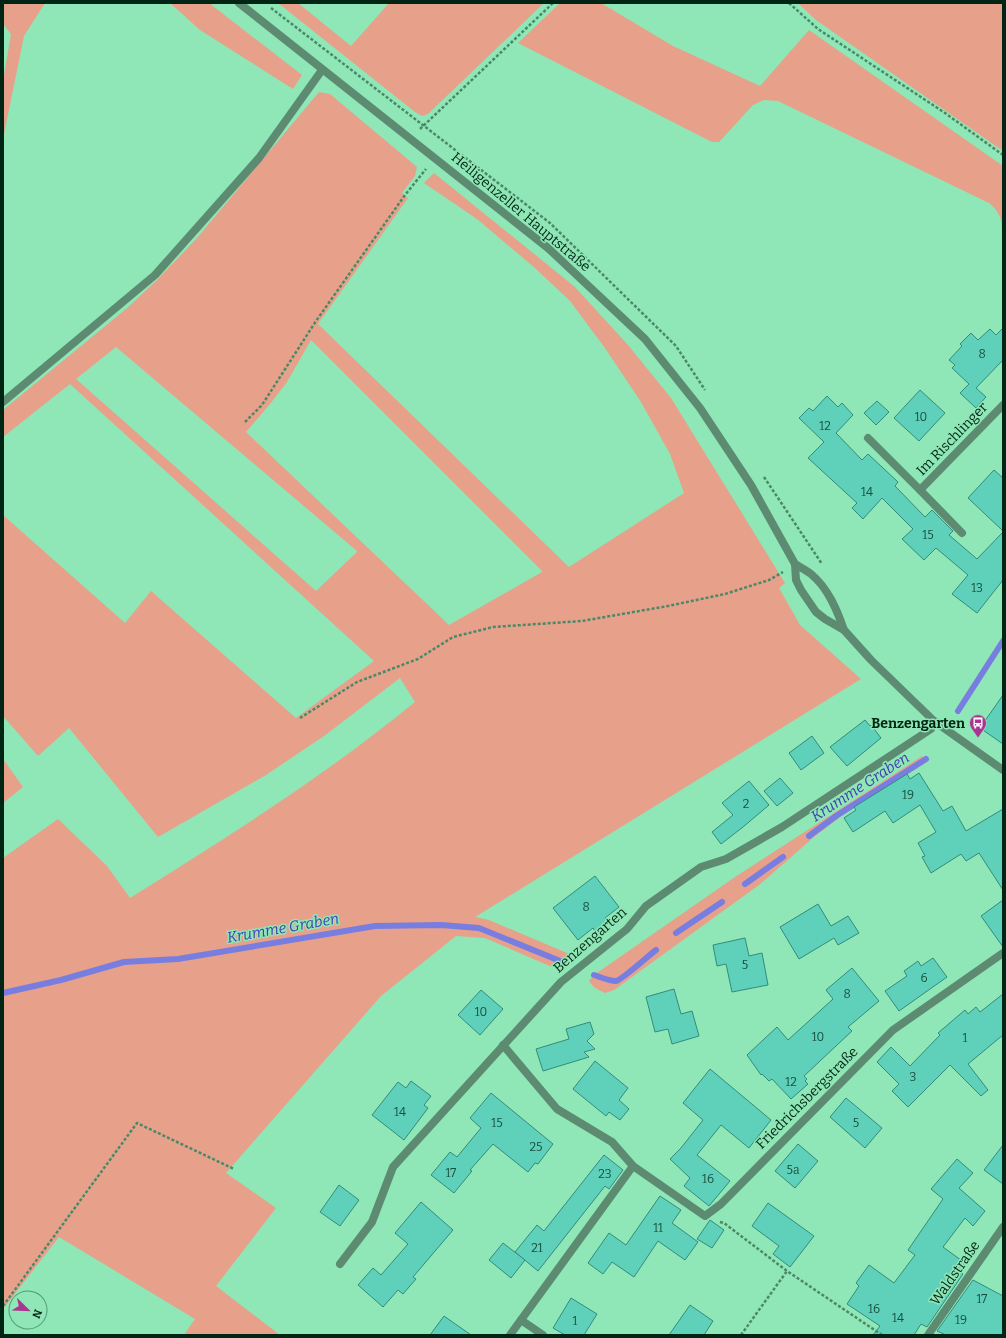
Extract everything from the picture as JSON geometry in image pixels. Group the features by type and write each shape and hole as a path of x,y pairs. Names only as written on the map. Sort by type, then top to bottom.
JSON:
{"street":[{"name":"Heiligenzeller Hauptstraße","path":"239,3 548,248 645,339 700,408 751,485 795,564 796,580 816,612 844,630 871,660 934,721 1003,770"},
{"path":"3,402 155,275 260,158 322,70"},
{"name":"Im Rischlinger","path":"920,490 1003,405"},
{"name":"Im Rischlinger","path":"868,438 962,533"},
{"name":"Heiligenzeller Hauptstraße","path":"795,564 811,574 826,591 844,630"},
{"name":"Benzengarten","path":"340,1264 372,1222 393,1168 561,982 626,929 646,906 701,867 726,859 789,822 931,729 934,721"},
{"name":"Friedrichsbergstraße","path":"705,1216 721,1204 892,1030 1003,953"},
{"path":"503,1045 557,1109 612,1142 633,1166 705,1216"},
{"path":"510,1335 633,1166"},
{"name":"Waldstraße","path":"928,1335 1003,1227"},
{"path":"521,1320 543,1335"}],"path":[{"path":"411,139 429,120 553,3"},
{"path":"789,3 818,29 945,113 1003,155"},
{"path":"245,422 262,405 316,321 405,195 435,157"},
{"path":"300,718 357,682 418,659 453,637 493,627 582,621 668,606 725,594 769,580"},
{"path":"3,1306 137,1123 234,1169"},
{"path":"705,1216 724,1223 787,1271 882,1335"},
{"path":"741,1335 787,1271"}],"shaded area":[{"path":"3,3 45,3 24,36 3,139 3,81 11,34 3,24"},
{"path":"170,3 209,3 302,75 293,89 200,30"},
{"path":"278,3 298,3 351,46 389,3 544,3 428,114 422,116"},
{"path":"560,3 601,3 673,46 760,86 809,30 1003,166 1003,237 1002,238 999,214 989,203 778,101 764,100 753,105 719,142 712,142 518,43"},
{"path":"798,3 1003,3 1003,151 816,20"},
{"path":"319,92 330,94 417,167 415,176 402,193 408,198 318,324 569,567 684,493 670,454 641,402 605,348 570,301 535,268 477,219 424,183 434,173 575,287 628,345 671,398 785,583 779,588 800,625 861,679 475,917 489,920 574,956 559,970 485,938 456,936 381,996 226,1173 276,1208 216,1286 280,1335 184,1335 195,1319 59,1237 18,1290 8,1290 8,1303 3,1309 3,858 58,819 107,866 130,898 312,780 415,702 400,678 324,736 266,775 158,837 69,728 38,756 3,716 3,515 125,623 151,591 296,718 374,661 70,384 3,437 3,410 126,309 158,279 197,238","holes":["311,340 542,571 449,625 246,432 287,382","116,347 357,551 316,591 76,379"]},
{"path":"922,756 926,759 924,763 844,814 814,837 759,885 614,990 605,993 592,985 589,981 594,975 735,877"},
{"path":"3,759 23,787 3,803"}],"building":[{"path":"1003,328 1003,360 976,388 986,397 976,408 960,393 969,384 952,368 955,365 949,360 962,346 960,344 971,333 978,340 990,329 996,335"},
{"path":"920,390 945,413 919,441 894,418"},
{"path":"827,396 838,407 842,403 853,415 836,433 862,460 868,454 898,482 895,486 925,517 932,510 953,531 949,535 977,559 1003,532 1003,580 977,613 952,594 968,575 936,548 924,560 902,539 913,529 882,498 863,519 852,508 857,503 808,458 824,442 799,418 809,408 813,411"},
{"path":"877,401 889,412 876,425 864,413"},
{"path":"994,470 1003,478 1003,531 968,498"},
{"path":"1003,695 1003,744 980,728"},
{"path":"865,720 881,738 847,766 830,747"},
{"path":"812,736 824,753 801,770 789,753"},
{"path":"919,773 943,811 952,806 966,831 1003,809 1003,890 979,853 966,861 961,854 931,873 922,857 925,856 918,843 936,832 920,805 893,823 885,811 853,832 844,818 856,810 854,807 907,774 910,779"},
{"path":"780,778 793,793 777,806 764,791"},
{"path":"749,781 769,805 721,844 712,832 733,815 722,803"},
{"path":"595,876 619,907 605,918 609,923 596,933 593,928 578,940 553,908"},
{"path":"1003,900 1003,947 981,916"},
{"path":"818,904 831,926 848,916 859,933 838,945 834,938 799,959 780,927"},
{"path":"745,938 749,956 762,953 768,985 732,992 726,964 717,966 713,945"},
{"path":"933,958 947,977 899,1011 885,991 907,976 904,971 918,961 921,966"},
{"path":"852,968 879,1001 848,1027 852,1031 804,1076 807,1079 805,1081 808,1084 791,1099 772,1079 769,1081 762,1074 761,1075 747,1055 777,1027 788,1040 833,999 826,990"},
{"path":"674,989 681,1014 692,1011 699,1036 672,1044 668,1029 655,1032 646,997"},
{"path":"481,990 503,1009 480,1035 458,1015"},
{"path":"1003,994 1003,1035 968,1064 988,1090 981,1096 950,1065 908,1107 892,1091 899,1084 877,1062 891,1047 910,1066 940,1035 938,1033 965,1010 968,1014 976,1007 980,1012"},
{"path":"590,1022 594,1034 587,1041 595,1049 584,1052 589,1057 543,1071 536,1049 569,1039 566,1029"},
{"path":"595,1061 628,1088 619,1100 629,1109 620,1120 609,1112 606,1116 573,1089"},
{"path":"710,1069 771,1120 749,1148 721,1125 697,1155 730,1181 709,1206 684,1186 690,1178 670,1159 681,1148 703,1120 683,1103"},
{"path":"411,1081 431,1096 424,1105 428,1108 404,1140 372,1115 398,1082 406,1088"},
{"path":"491,1093 553,1144 538,1164 535,1163 528,1172 493,1144 470,1170 472,1171 454,1193 431,1175 450,1152 457,1157 481,1128 470,1118"},
{"path":"846,1098 882,1128 865,1148 830,1117"},
{"path":"798,1144 818,1161 795,1188 775,1171"},
{"path":"1003,1145 1003,1184 984,1170"},
{"path":"604,1155 623,1170 609,1189 605,1186 538,1271 515,1252 537,1225 544,1231"},
{"path":"957,1159 973,1173 959,1188 985,1211 973,1226 965,1218 943,1247 965,1263 960,1272 963,1274 927,1327 921,1324 914,1335 873,1335 880,1326 847,1304 859,1286 856,1283 869,1265 894,1283 915,1255 908,1250 943,1199 931,1189"},
{"path":"339,1185 359,1200 340,1226 320,1212"},
{"path":"660,1196 681,1210 672,1223 698,1242 685,1260 658,1241 634,1277 612,1262 603,1274 588,1263 609,1233 626,1245"},
{"path":"421,1202 453,1230 413,1277 416,1279 403,1294 398,1290 383,1307 358,1285 373,1268 381,1275 408,1244 395,1233"},
{"path":"768,1203 814,1236 790,1267 773,1254 779,1246 752,1226"},
{"path":"710,1220 724,1230 712,1248 697,1239"},
{"path":"503,1243 525,1260 511,1278 489,1260"},
{"path":"973,1280 1003,1296 1003,1335 946,1335 937,1331"},
{"path":"571,1298 597,1314 584,1335 565,1335 553,1328"},
{"path":"690,1305 713,1321 704,1335 669,1335"},
{"path":"444,1316 471,1335 430,1335"}],"waterway":[{"name":"Krumme Graben","path":"958,711 1003,641"},
{"name":"Krumme Graben","path":"809,836 836,816 926,759"},
{"name":"Krumme Graben","path":"745,884 783,857"},
{"name":"Krumme Graben","path":"676,933 722,902"},
{"name":"Krumme Graben","path":"3,993 61,980 124,962 178,959 375,926 441,925 479,928 565,963"},
{"name":"Krumme Graben","path":"594,975 608,980 619,980 656,950"}],"place":[{"name":"Benzengarten","path":"978,738"}]}
